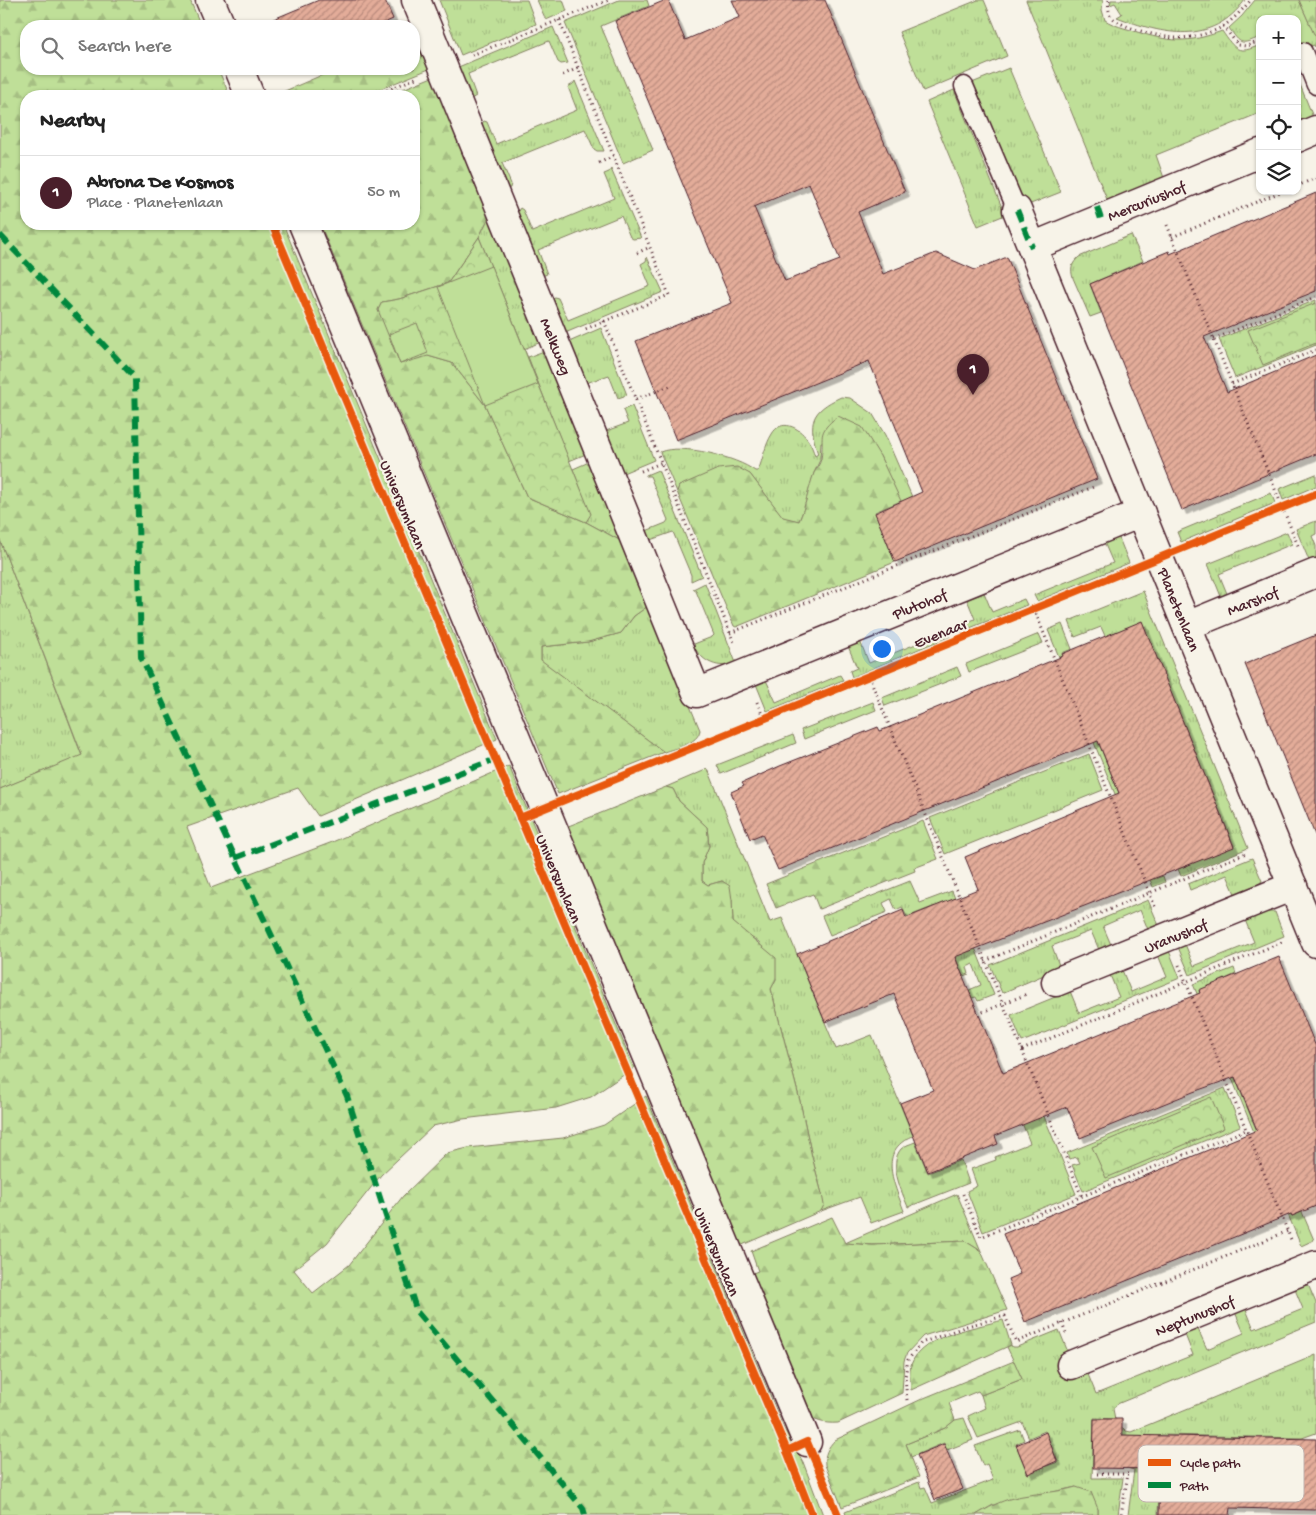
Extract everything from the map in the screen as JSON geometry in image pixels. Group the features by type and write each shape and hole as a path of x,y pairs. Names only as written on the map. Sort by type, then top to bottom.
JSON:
{"street":[{"path":"210,0 218,20"},
{"name":"Melkweg","path":"416,0 698,693"},
{"path":"241,75 248,90"},
{"path":"1301,136 1316,130"},
{"name":"Mercuriushof","path":"1032,247 1099,213 1156,196 1256,156"},
{"name":"Planetenlaan","path":"1018,210 1312,933"},
{"name":"Universumlaan","path":"305,230 808,1442"},
{"name":"Plutohof","path":"698,693 1141,513"},
{"name":"Marshof","path":"1187,626 1313,574"},
{"name":"Uranushof","path":"1056,982 1293,886"},
{"name":"Neptunushof","path":"1071,1365 1316,1265"}],"lane":[{"path":"1304,52 1316,85"},
{"path":"964,86 1018,210"}],"path":[{"path":"387,90 608,0"},
{"path":"1109,0 1108,8 1113,18 1134,29 1175,38 1198,36 1217,30 1238,14 1251,0"},
{"path":"555,341 669,295 559,20"},
{"path":"1223,26 1238,45 1247,46 1256,43"},
{"path":"563,75 578,68"},
{"path":"599,163 614,156"},
{"path":"1301,184 1316,178"},
{"path":"1172,237 1273,195"},
{"path":"1156,196 1282,508 1313,574"},
{"path":"637,253 650,247"},
{"path":"1214,339 1316,297"},
{"path":"604,321 764,719"},
{"path":"1232,384 1316,350"},
{"path":"636,399 670,386"},
{"path":"730,634 1125,474"},
{"path":"1274,511 1291,504"},
{"path":"1024,612 1043,605"},
{"path":"860,679 878,672"},
{"path":"869,676 1082,1196"},
{"path":"755,722 773,715"},
{"path":"985,961 1275,841"},
{"path":"1022,1050 1290,939 1312,933"},
{"path":"978,1014 1056,982"},
{"path":"964,1194 981,1237 1246,1130"},
{"path":"907,1400 905,1377 908,1360 921,1343 967,1326 1005,1316 1016,1342 1288,1231"},
{"path":"1097,1474 1128,1474 1121,1515"}],"green space":[{"path":"0,0 190,0 198,20 20,20 20,75 221,75 227,90 20,90 20,230 285,230 497,739 318,816 298,788 187,827 211,888 330,843 509,766 634,1068 591,1097 556,1108 463,1119 433,1126 381,1175 327,1243 294,1270 313,1293 349,1265 403,1196 447,1153 468,1148 563,1138 604,1125 646,1096 784,1429 803,1462 823,1515 0,1515 0,789 82,755 0,540"},
{"path":"439,0 527,0 536,24 461,55"},
{"path":"537,0 563,0 567,11 546,20"},
{"path":"619,0 647,0 649,6 601,26 653,150 623,163 565,23"},
{"path":"978,0 984,0 1007,56 923,91 899,32"},
{"path":"1026,0 1103,0 1102,10 1105,20 1147,35 1188,40 1222,31 1230,43 1238,49 1247,50 1256,47 1256,115 1156,155 1164,178 1108,202"},
{"path":"1111,0 1245,0 1232,15 1218,25 1202,30 1169,32 1117,17 1122,14 1115,3 1110,5"},
{"path":"1255,0 1299,0 1316,35 1316,49 1314,45 1305,49 1301,44 1301,15 1256,15 1256,38 1245,42 1236,38 1229,28"},
{"path":"1299,0 1316,0 1316,35 1314,34"},
{"path":"553,27 568,63 561,64 558,62 549,41 468,74 476,96 471,99 468,97 456,68"},
{"path":"422,52 429,69 420,73 420,53"},
{"path":"1009,68 1061,192 1023,207 972,83"},
{"path":"322,75 414,75 378,90 287,90"},
{"path":"432,77 489,217 479,237 448,283 399,299 382,302 378,310 389,334 428,356 452,363 485,405 527,497 586,522 621,541 648,606 634,616 621,633 588,642 541,647 541,660 664,752 558,794 323,230 420,230 420,90 401,90"},
{"path":"575,81 604,151 594,149 585,129 502,163 511,184 510,188 507,189 480,126 484,121 487,122 496,144 577,110 568,87"},
{"path":"1301,87 1313,117 1302,121 1301,119"},
{"path":"954,90 1005,215 978,226 927,102"},
{"path":"611,169 641,238 633,239 630,237 621,216 538,250 547,274 542,276 516,214 520,208 523,210 532,232 614,198 604,174"},
{"path":"489,217 541,342 524,349 479,237"},
{"path":"1131,235 1143,261 1090,284 1101,313 1090,317 1073,278 1073,264 1079,257"},
{"path":"479,237 591,514 586,522 527,497 485,405 452,363 428,356 400,364 378,310 382,302 399,299 448,283"},
{"path":"647,257 663,292 565,333 552,299 554,297 558,298 568,320 650,286 641,264 646,261"},
{"path":"491,266 538,384 485,405 438,287"},
{"path":"1316,300 1316,345 1235,378 1219,339"},
{"path":"1316,303 1316,343 1263,365 1248,330"},
{"path":"417,323 428,353 400,364 389,334"},
{"path":"601,328 627,395 618,398 609,375 586,383 569,342"},
{"path":"544,351 586,454 569,461 528,357"},
{"path":"841,397 850,398 872,413 885,435 933,545 921,550 880,456 821,442 820,460 799,521 783,518 750,474 679,486 677,492 660,452 681,449 695,450 723,456 758,471 772,434 780,426 785,425 795,428 804,435 810,443 815,456 818,454 813,434 814,419 823,407"},
{"path":"632,406 654,460 623,473 606,431 628,423 623,410"},
{"path":"838,416 862,427 880,456 901,501 875,512 895,562 736,627 677,492 679,486 718,469 737,467 750,474 783,517 799,521 814,473 820,461 822,435 826,427"},
{"path":"589,462 621,541 586,522 590,514 573,469"},
{"path":"658,470 702,576 691,581 691,575 673,532 650,540 646,531 666,523 668,520 650,476 646,476"},
{"path":"1316,474 1316,486 1283,500 1279,489"},
{"path":"1271,493 1275,503 1181,542 1177,532"},
{"path":"1316,521 1316,534 1312,536 1316,546 1316,560 1310,563 1296,529"},
{"path":"1287,532 1292,544 1219,574 1228,596 1222,599 1208,564"},
{"path":"1119,538 1129,563 1037,601 1034,595 1113,563 1103,540"},
{"path":"0,540 82,756 0,789"},
{"path":"705,583 736,663 723,666 717,665 702,657 694,647 694,644 714,635 696,591 693,589"},
{"path":"983,590 992,612 1024,599 1027,605 960,632 958,626 975,619 966,597"},
{"path":"1143,591 1248,848 1181,876 1178,869 1234,846 1142,622 1105,636 1101,627 1075,637 1069,621"},
{"path":"648,606 700,730 691,742 664,752 541,661 541,647 588,642 621,633 634,616"},
{"path":"1062,624 1072,649 1062,653 1154,879 1163,876 1165,882 1153,887 1048,630"},
{"path":"948,631 950,636 852,677 850,671 857,668 848,646 860,641 869,663"},
{"path":"1039,634 1043,643 969,672 966,664"},
{"path":"957,667 961,676 885,706 882,698"},
{"path":"840,675 843,680 767,711 756,684 766,680 776,702"},
{"path":"873,702 876,710 804,739 801,730"},
{"path":"793,735 796,743 721,774 717,765"},
{"path":"1089,754 1103,790 945,854 930,818"},
{"path":"708,769 770,922 782,918 836,1049 872,1035 913,1136 902,1142 895,1150 892,1159 893,1179 904,1211 871,1223 860,1197 821,1211 823,1205 822,1194 771,989 776,979 759,942 745,934 733,922 732,900 722,881 708,885 702,881 702,863 709,846 707,827 679,801 673,789 666,787"},
{"path":"666,787 673,789 679,801 707,827 709,846 702,863 702,881 708,885 722,881 730,886 733,922 776,958 776,979 771,989 824,1205 821,1211 733,1249 561,829"},
{"path":"923,821 938,859 914,868 915,871 819,909 813,894 776,908 766,884"},
{"path":"1252,858 1262,881 1249,892 1236,896 1227,875 1190,890 1188,884"},
{"path":"910,881 920,903 952,891 994,995 978,1001 976,997 972,998 969,990 981,985 973,964 967,967 969,974 963,976 935,906 907,917 902,907 896,910 891,899 883,903 887,912 830,935 822,916"},
{"path":"1148,900 1160,928 1149,932 1140,910 1103,926 1112,947 1100,952 1091,931 1052,946 1060,968 1002,993 990,965"},
{"path":"1264,912 1275,912 1284,936 1190,975 1178,947 1185,944 1194,966 1254,942 1245,920"},
{"path":"1169,951 1180,978 1022,1042 1011,1015 1070,991 1079,1013 1119,997 1110,975 1122,970 1131,992 1167,977 1158,955"},
{"path":"1234,968 1236,974 1199,991 1292,1216 1302,1212 1314,1240 1301,1246 1193,984"},
{"path":"1225,1088 1240,1126 1083,1191 1072,1165 1080,1163 1077,1157 1069,1159 1067,1153"},
{"path":"1211,1097 1224,1128 1106,1178 1092,1147"},
{"path":"1041,1109 1076,1194 983,1232 967,1191 977,1186 971,1169 996,1160 995,1157 1030,1143 1020,1118"},
{"path":"915,1142 928,1173 961,1160 969,1183 908,1207 897,1178 896,1162 897,1155 901,1149"},
{"path":"957,1194 981,1251 965,1241 873,1245 845,1243"},
{"path":"832,1217 845,1243 873,1245 965,1241 981,1251 1007,1310 923,1336 907,1353 904,1361 902,1393 838,1423 819,1421 803,1413 745,1276 758,1271 751,1251"},
{"path":"1307,1282 1316,1303 1316,1322 1117,1404 1113,1409 1115,1419 1094,1418 1092,1478 1123,1478 1118,1515 1098,1515 1098,1509 1076,1487 993,1505 976,1515 846,1515 845,1512 919,1482 921,1488 925,1487 932,1503 993,1480 987,1464 983,1466 975,1446 1020,1430 1024,1440 1016,1444 1027,1473 1058,1462 1045,1431 1029,1438 1022,1422 978,1438 968,1416 985,1408 981,1395 1022,1379 1007,1347 1011,1345 1012,1347 1017,1347 1059,1330 1068,1352 1064,1354 1087,1372 1096,1394 1193,1355 1184,1332 1197,1327 1207,1349 1244,1333 1235,1312 1245,1307 1254,1329 1303,1309 1294,1287"},
{"path":"1003,1320 1011,1345 911,1390 910,1370 914,1358 922,1349 948,1335"},
{"path":"1316,1355 1316,1433 1302,1438 1161,1435 1161,1445 1138,1445 1138,1502 1158,1502 1158,1515 1128,1515 1134,1470 1123,1467 1123,1428 1131,1432"},
{"path":"1014,1361 1022,1379 981,1395 978,1391 949,1403 955,1420 945,1428 906,1444 919,1477 842,1507 825,1465 827,1451 835,1440 924,1398"},
{"path":"964,1418 973,1440 947,1450 944,1443 911,1457 906,1444 945,1428 955,1420"},
{"path":"1076,1487 1091,1492 1098,1509 1098,1515 976,1515 1008,1499"}],"building":[{"path":"319,0 385,0 393,19 391,20 271,20"},
{"path":"668,0 685,40 740,17 732,0 825,0 905,192 858,212 883,274 936,253 975,270 1007,257 1097,479 895,562 875,513 922,492 869,361 676,440 636,341 732,303 615,21","holes":["809,184 840,260 785,281 754,207"]},
{"path":"1316,193 1316,291 1204,337 1227,392 1316,355 1316,454 1182,510 1090,284 1169,251 1170,254"},
{"path":"1142,621 1234,847 955,957 1003,1073 1200,993 1199,990 1279,957 1316,1047 1316,1206 1292,1216 1291,1214 1025,1322 1008,1279 1020,1274 1003,1234 1257,1130 1235,1077 1080,1138 1067,1107 995,1136 998,1144 928,1172 900,1103 933,1090 894,994 825,1022 797,954 903,910 906,918 978,889 965,857 1119,793 1098,741 778,870 762,834 750,839 731,792 744,786 742,783 780,766 878,727 880,731 1063,656 1062,654"},
{"path":"1316,635 1316,835 1315,835 1245,664"},
{"path":"1094,1419 1122,1419 1122,1435 1316,1439 1316,1510 1231,1508 1230,1515 1159,1515 1159,1502 1304,1502 1304,1445 1138,1445 1138,1469 1093,1468"},
{"path":"1046,1432 1057,1461 1028,1474 1016,1445"},
{"path":"944,1444 963,1489 935,1500 917,1455"}],"marked path":[{"path":"1097,207 1101,219"},
{"path":"1017,210 1032,247"},
{"path":"0,235 135,378 141,657 347,1096 417,1312 583,1508 585,1515"},
{"path":"235,858 496,759"}],"cycle path":[{"path":"275,230 787,1451 812,1515"},
{"name":"Evenaar","path":"520,818 1316,494"},
{"path":"787,1451 807,1442 838,1515"}],"place":[{"name":"Abrona De Kosmos","path":"973,395"}]}
